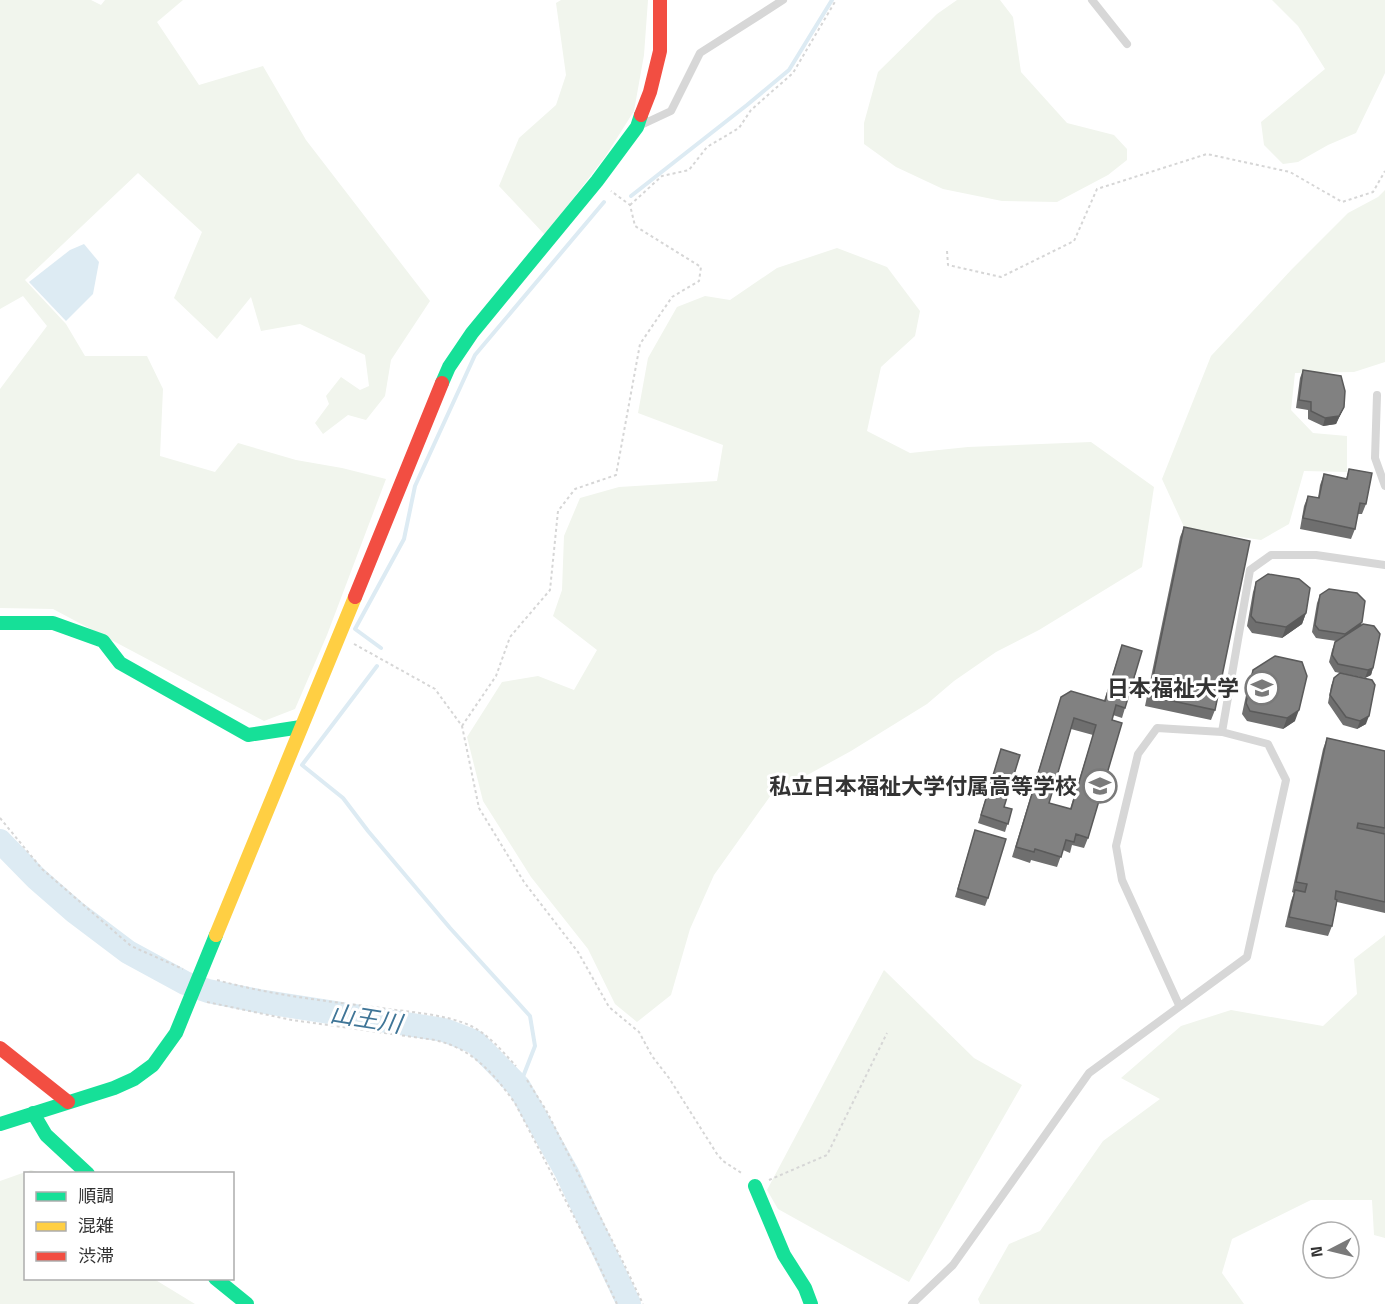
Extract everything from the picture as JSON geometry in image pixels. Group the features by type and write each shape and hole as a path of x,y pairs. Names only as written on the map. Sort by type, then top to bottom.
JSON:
{"street":[{"path":"0,1124 121,1086 153,1065 172,1040 192,1000 200,974 449,367 472,333 597,181 637,127 650,92 660,51 660,0"},
{"path":"0,623 53,622 103,641 120,663 248,735 301,727"},
{"path":"0,1048 68,1102"},
{"path":"33,1113 46,1135 87,1172"},
{"path":"755,1186 764,1203 784,1256 809,1294 811,1304"},
{"path":"217,1280 247,1304"}],"lane":[{"path":"637,127 671,111 699,53 783,0"},
{"path":"1092,0 1127,44"},
{"path":"1377,395 1375,458 1385,486"},
{"path":"1221,732 1250,570 1270,555 1316,555 1385,565"},
{"path":"912,1304 953,1265 1089,1073 1246,957 1286,780 1268,744 1221,732 1157,728 1138,754 1116,846 1122,879 1179,1005"}],"path":[{"path":"630,205 662,176 689,170 707,147 739,128 751,110 793,74 836,0"},
{"path":"947,251 948,265 1000,277 1074,241 1097,189 1207,154 1290,172 1342,202 1373,192 1385,171"},
{"path":"462,726 496,676 510,637 550,590 558,511 574,489 616,475 640,344 672,297 699,281 701,267 635,226 630,205 597,181"},
{"path":"339,636 435,689 462,726 479,808 524,882 578,952 609,1007 639,1032 652,1056 669,1078 717,1154 755,1186 826,1155 887,1033"},
{"path":"0,818 42,869 131,946 213,979 245,988 419,1013 467,1024 483,1033 516,1065"},
{"path":"192,1000 292,1020 435,1040 452,1044 466,1051 501,1084 515,1103 596,1259 616,1304"},
{"path":"527,1080 546,1110 643,1304"}],"shaded area":[{"path":"0,0 91,0 101,5 105,0 183,0 157,22 199,85 263,66 306,140 430,301 391,360 385,396 366,420 348,415 323,434 315,423 329,404 326,396 341,377 360,390 369,386 365,355 300,324 261,331 251,297 217,339 174,298 202,232 138,173 25,280 66,324 85,356 147,356 163,389 160,456 215,472 238,443 296,460 386,479 327,635 295,709 264,721 53,609 0,608 0,389 47,326 23,296 0,309"},
{"path":"561,0 648,0 644,55 634,111 605,157 545,235 499,186 519,138 556,105 566,75 556,3"},
{"path":"957,0 1000,0 1013,17 1021,72 1067,123 1114,135 1127,149 1127,160 1108,175 1057,202 1002,201 943,189 896,167 864,144 864,123 878,72 937,14"},
{"path":"1272,0 1385,0 1385,73 1356,133 1298,162 1283,164 1264,145 1261,122 1325,69 1298,26"},
{"path":"1385,190 1385,362 1354,372 1295,373 1291,410 1313,433 1347,436 1347,472 1304,471 1289,524 1261,540 1185,529 1162,479 1211,356 1348,213 1378,197"},
{"path":"84,244 99,262 93,294 66,321 29,282 70,250"},
{"path":"837,248 887,267 920,311 915,336 881,367 867,431 910,453 968,447 1091,442 1154,487 1142,567 1039,630 996,652 954,681 927,704 851,751 771,795 714,875 690,929 671,995 637,1022 615,1004 588,949 531,877 483,801 467,737 502,682 538,676 574,690 597,650 553,616 562,590 564,536 580,498 619,487 717,481 723,445 638,413 648,358 677,307 705,296 730,300 777,268"},
{"path":"1385,935 1385,1238 1374,1235 1372,1200 1311,1200 1232,1239 1222,1273 1244,1304 980,1304 978,1299 1009,1244 1040,1231 1103,1141 1160,1099 1121,1078 1181,1026 1231,1010 1323,1026 1357,994 1354,959"},
{"path":"884,970 974,1058 1022,1085 909,1282 778,1209 767,1190"},
{"path":"24,1172 24,1280 156,1280 195,1304 0,1304 0,1181"}],"building":[{"path":"1303,370 1341,376 1345,391 1344,407 1339,416 1325,418 1311,411 1311,402 1299,400"},
{"path":"1349,469 1372,473 1366,504 1360,503 1355,529 1303,518 1308,496 1319,498 1324,474 1347,479"},
{"path":"1184,527 1250,541 1215,710 1149,696"},
{"path":"1268,574 1299,579 1310,588 1306,613 1286,627 1256,622 1251,616 1256,582"},
{"path":"1329,589 1357,593 1365,601 1362,622 1345,634 1319,630 1315,625 1320,595"},
{"path":"1363,624 1374,626 1380,634 1373,668 1368,670 1338,664 1332,655 1335,642"},
{"path":"1122,645 1142,651 1125,708 1116,705 1112,720 1122,723 1088,838 1076,834 1074,842 1066,840 1061,857 1035,849 1034,852 1016,847 1061,697 1071,691 1105,701","holes":["1074,718 1096,725 1071,809 1049,803"]},
{"path":"1275,656 1302,662 1307,676 1299,710 1287,718 1250,711 1246,703 1253,670"},
{"path":"1340,673 1372,680 1375,685 1369,716 1360,721 1346,717 1330,695 1334,678"},
{"path":"1327,738 1385,751 1385,828 1358,823 1357,828 1385,834 1385,902 1336,891 1335,899 1337,900 1332,926 1289,917 1295,890 1305,892 1307,884 1296,882"},
{"path":"1001,749 1020,755 1004,807 1012,809 1008,824 981,815"},
{"path":"975,830 1006,839 988,898 958,889"}],"waterway":[{"path":"631,196 789,70 832,0"},
{"path":"381,648 355,629 404,539 415,486 475,355 604,202"},
{"path":"377,666 302,765 343,798 450,928 530,1016 535,1046 519,1087"},
{"name":"山王川","path":"0,841 36,878 75,912 128,952 185,983 208,991 259,1001 444,1030 475,1042 519,1087 567,1173 629,1304"}],"traffic: fast":[{"path":"442,383 449,367 472,333 597,181 637,127 641,115"},
{"path":"0,623 53,623 103,641 120,663 248,735 301,727"},
{"path":"0,1124 114,1088 134,1079 153,1065 176,1033 216,935"},
{"path":"33,1113 46,1135 86,1172"},
{"path":"755,1186 784,1255 805,1288 811,1304"},
{"path":"217,1280 247,1304"}],"traffic: slow":[{"path":"216,935 355,597"}],"traffic: jam":[{"path":"641,115 650,92 660,51 660,0"},
{"path":"355,597 442,383"},
{"path":"0,1048 68,1102"}],"place":[{"name":"日本福祉大学","path":"1262,688"},
{"name":"私立日本福祉大学付属高等学校","path":"1100,786"}]}
